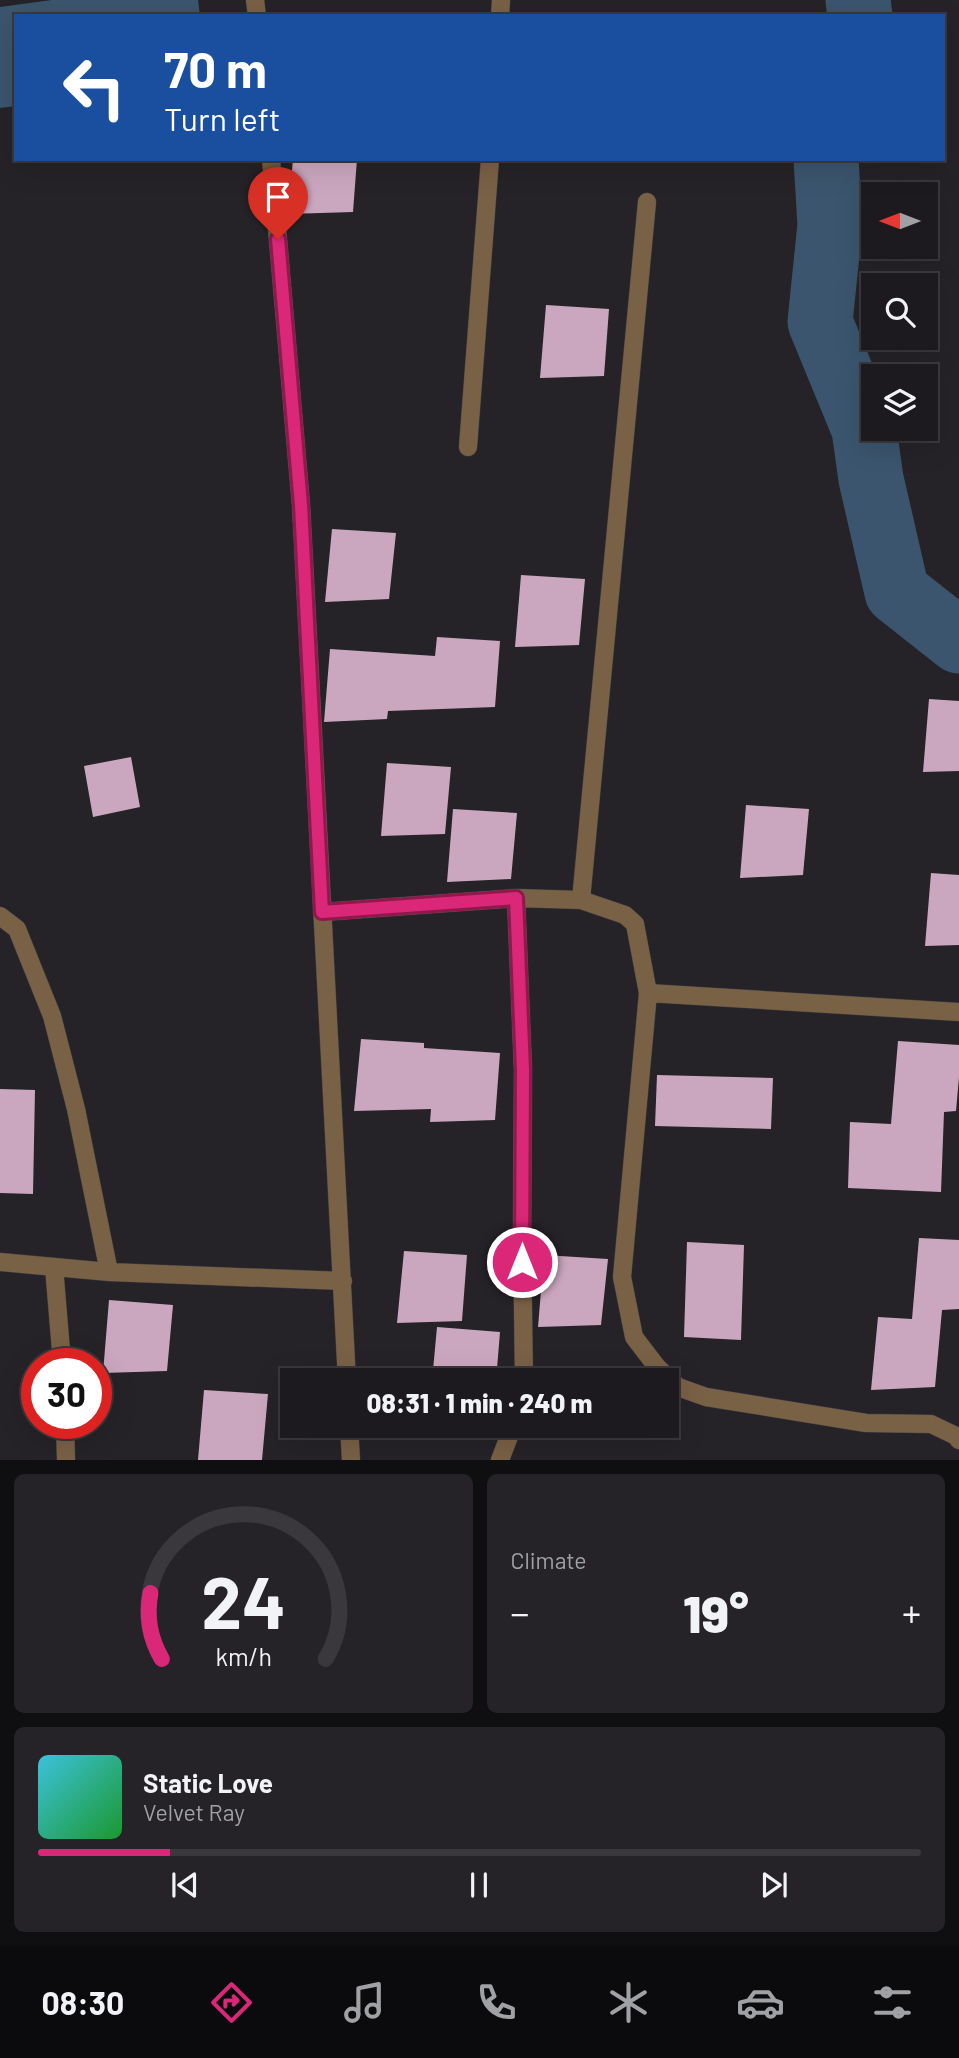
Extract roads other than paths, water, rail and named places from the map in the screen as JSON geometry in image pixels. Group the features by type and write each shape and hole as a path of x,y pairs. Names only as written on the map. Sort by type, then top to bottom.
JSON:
{"street":[{"path":"271,161 301,505 346,1368"},
{"path":"468,447 489,161"},
{"path":"581,900 647,202"},
{"path":"322,912 516,898 581,900 625,915 635,925 648,993 622,1277 634,1337 657,1367 678,1387 706,1396 866,1423 931,1424 959,1440"},
{"path":"516,898 523,1070 524,1368"},
{"path":"0,916 17,929 52,1016 76,1109 109,1272"},
{"path":"648,993 959,1012"},
{"path":"0,1262 109,1272 343,1281"},
{"path":"54,1266 61,1348"},
{"path":"350,1438 351,1460"},
{"path":"500,1460 508,1438"},
{"path":"65,1439 66,1460"}],"water":[{"path":"52,0 198,0 200,14 14,14 14,106 0,108 0,7"}],"waterway":[{"path":"858,0 860,14"},
{"path":"826,161 830,225 820,322 864,429 871,479 897,592 959,641"}]}
